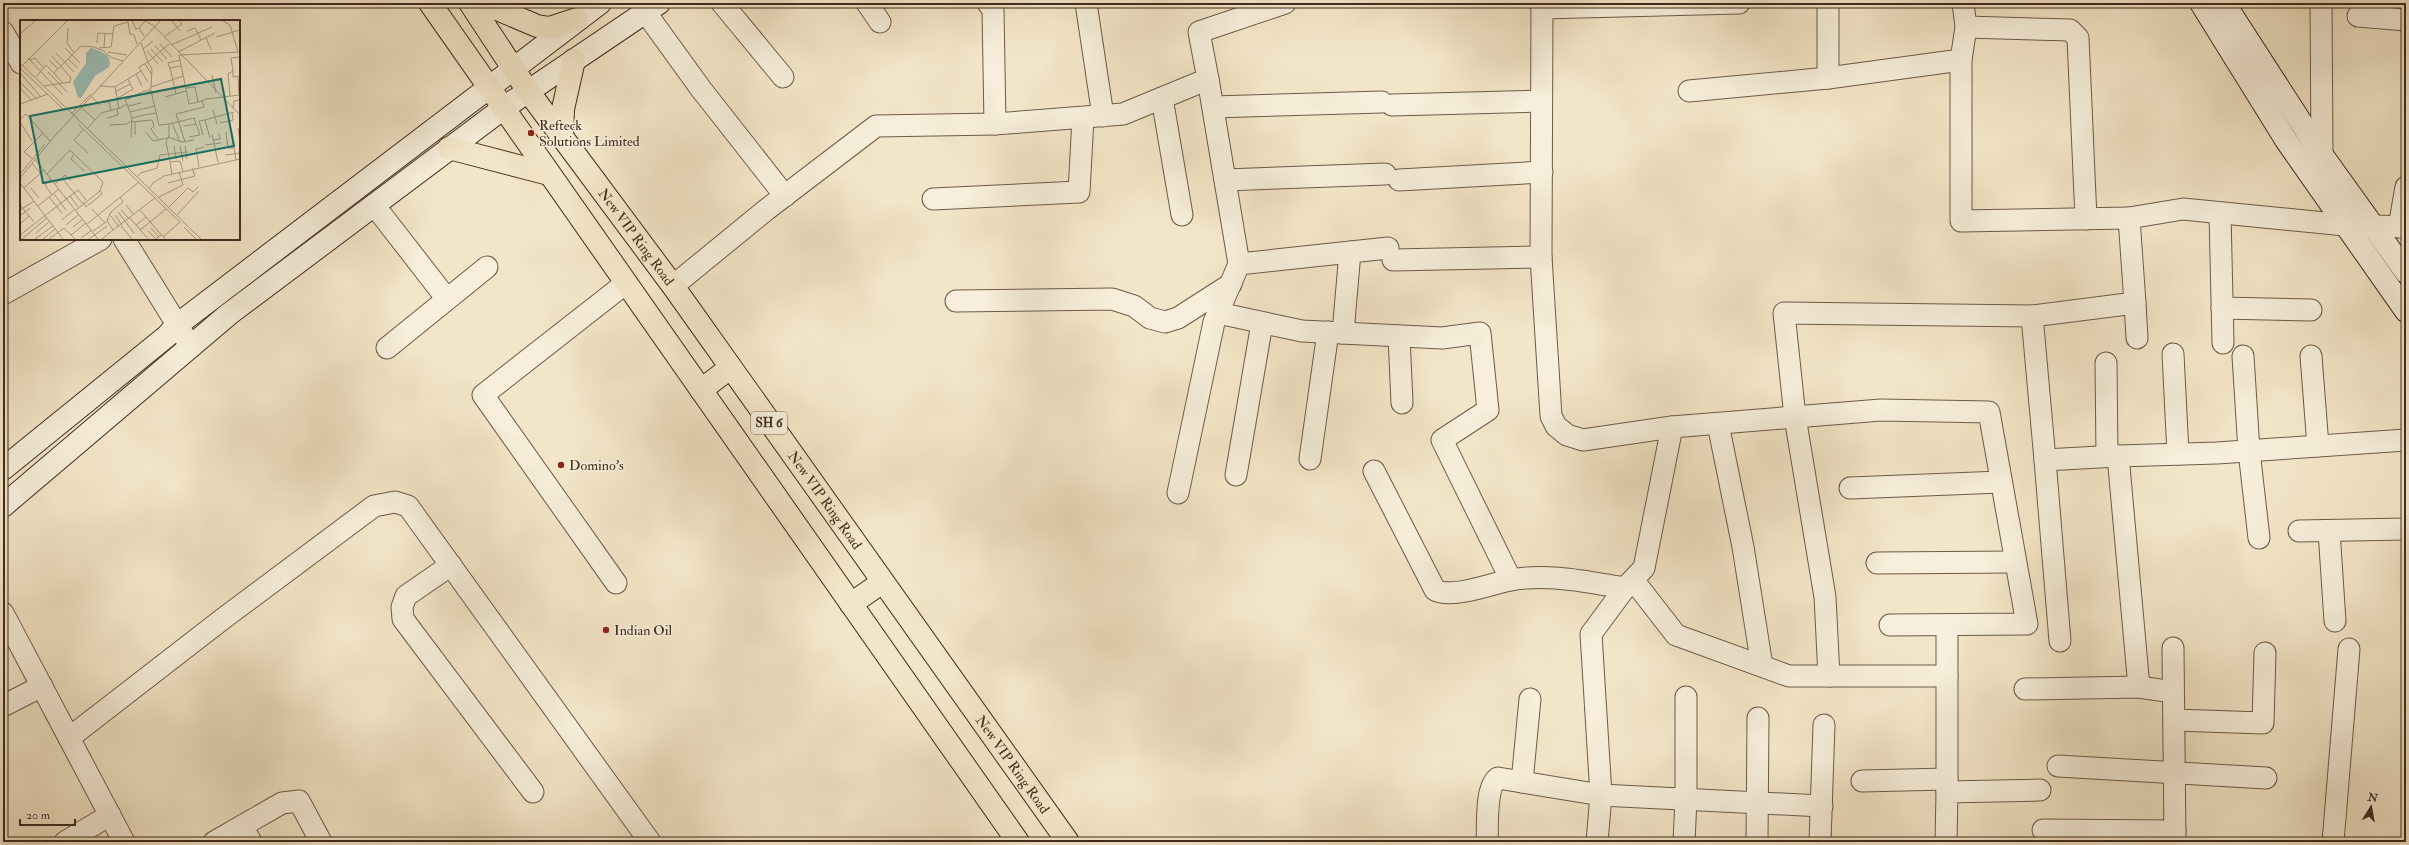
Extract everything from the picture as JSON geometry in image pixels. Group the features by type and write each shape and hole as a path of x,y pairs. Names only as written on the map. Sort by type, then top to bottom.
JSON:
{"main road":[{"name":"SH 6","path":"430,3 505,107 549,174 1018,842"},
{"name":"New VIP Ring Road","path":"470,3 528,91 673,286 881,582 1068,842"},
{"path":"483,3 537,26 550,28 577,19"},
{"path":"562,137 564,103 574,60"},
{"path":"449,148 549,174"},
{"path":"701,390 730,368"},
{"path":"851,604 881,582"}],"street":[{"path":"3,469 167,336 177,325 489,86 514,69 577,19 600,3"},
{"path":"722,3 783,77"},
{"path":"867,3 880,22"},
{"path":"988,3 993,10 995,124"},
{"path":"933,199 1079,192 1093,117 1086,3"},
{"path":"1178,492 1214,322 1239,264 1199,32 1285,3"},
{"path":"1739,3 1542,6 1541,257 1551,416 1556,426 1567,435 1583,440 1672,427 1881,410 1989,412 2027,624 1890,625"},
{"path":"1828,3 1828,78"},
{"path":"1963,3 1966,27 1961,60 1960,221 2129,218 2182,209 2345,225 2402,227 2406,187"},
{"path":"2201,3 2286,140 2406,311"},
{"path":"2224,3 2322,155 2406,272"},
{"path":"2321,3 2322,155"},
{"path":"3,506 229,314 505,107 652,8 701,89 785,196"},
{"path":"2358,16 2403,14"},
{"path":"1966,27 2070,30 2078,38 2086,219"},
{"path":"3,32 20,61"},
{"path":"1689,91 1828,78 1961,60"},
{"path":"673,286 785,196 876,126 995,124 1123,114 1208,79"},
{"path":"1162,98 1182,215"},
{"path":"1213,107 1541,100"},
{"path":"1225,180 1392,177 1542,172"},
{"path":"374,205 447,300"},
{"path":"2220,213 2223,342"},
{"path":"2129,218 2137,338"},
{"path":"3,294 99,240"},
{"path":"125,240 191,347"},
{"path":"1239,264 1350,252 1541,257"},
{"path":"1310,459 1336,333 1350,252"},
{"path":"387,348 487,267"},
{"path":"616,583 483,395 626,283"},
{"path":"956,301 1112,299 1134,306 1150,318 1165,322 1178,318 1231,284"},
{"path":"1829,676 1825,597 1795,417 1784,313 2032,316 2135,303"},
{"path":"2222,308 2311,310"},
{"path":"1218,313 1302,331 1442,338 1480,333 1488,410 1442,440 1511,580"},
{"path":"2032,316 2060,641"},
{"path":"1236,475 1262,323"},
{"path":"1400,336 1402,403"},
{"path":"2173,354 2178,454"},
{"path":"2243,356 2249,451 2259,538"},
{"path":"2311,356 2318,446"},
{"path":"2106,363 2113,456 2139,687"},
{"path":"1718,424 1743,547 1762,666"},
{"path":"1597,842 1601,795 1591,634 1644,568 1672,427"},
{"path":"2045,460 2249,451 2406,440"},
{"path":"1374,471 1435,590 1441,593 1456,592 1511,580 1562,578 1630,585 1676,635 1789,676 1947,676"},
{"path":"1850,488 2001,482"},
{"path":"69,738 224,618 374,506 395,502 408,506 650,842"},
{"path":"2299,531 2406,529"},
{"path":"2329,531 2335,622"},
{"path":"1877,563 2016,562"},
{"path":"451,565 406,596 402,607 403,619 533,792"},
{"path":"3,613 124,842"},
{"path":"1946,842 1947,624"},
{"path":"2044,830 2175,837 2173,648"},
{"path":"2333,842 2349,648"},
{"path":"2174,720 2263,723 2265,653"},
{"path":"3,706 42,686"},
{"path":"2025,689 2139,687 2173,692"},
{"path":"1684,842 1686,799 1686,697"},
{"path":"1522,782 1530,698"},
{"path":"1757,842 1758,718"},
{"path":"1820,842 1824,725"},
{"path":"2058,766 2266,778"},
{"path":"1487,842 1490,790 1493,781 1498,778 1601,795 1822,806"},
{"path":"1862,781 2040,790"},
{"path":"214,842 247,834 282,803 299,801 321,842"},
{"path":"65,842 110,815"}],"place":[{"name":"Refteck Solutions Limited","path":"531,133"},
{"name":"Domino's","path":"561,465"},
{"name":"Indian Oil","path":"606,630"}]}
